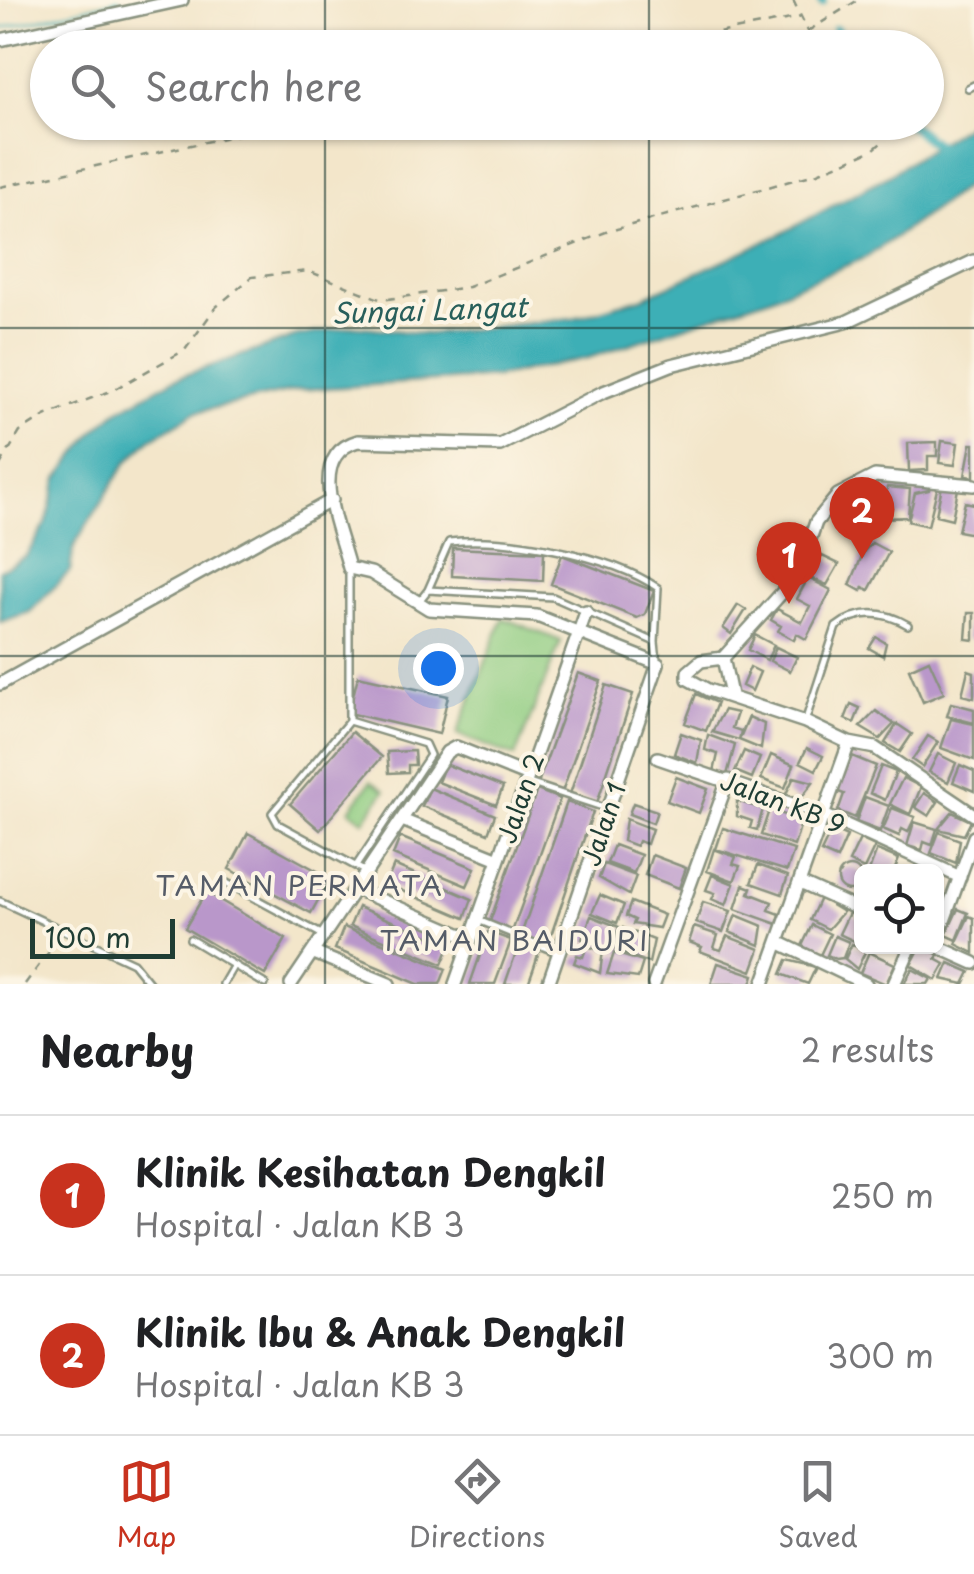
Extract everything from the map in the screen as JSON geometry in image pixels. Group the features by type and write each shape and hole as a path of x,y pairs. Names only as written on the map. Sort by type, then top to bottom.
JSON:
{"street":[{"path":"46,30 182,0"},
{"path":"0,40 30,33"},
{"path":"658,664 537,616 430,609 370,573 349,568 328,475 332,456 344,445 374,441 500,446 601,393 671,365 846,322 974,261"},
{"path":"974,485 875,476 838,495 816,522 797,576 723,658 702,661 688,672 688,679 708,690 805,722 850,744 875,748 974,815"},
{"path":"0,684 332,500"},
{"name":"Jalan 2","path":"455,984 586,612"},
{"path":"723,658 731,695"},
{"name":"Jalan 1","path":"548,984 658,664"},
{"path":"764,984 850,744"},
{"path":"291,984 358,890 447,752 456,747 527,779"},
{"name":"Jalan KB 9","path":"658,758 824,815 960,877"},
{"path":"654,984 728,780"},
{"path":"402,820 499,859"},
{"path":"944,922 974,837"},
{"path":"800,882 854,907"},
{"path":"358,890 471,939"},
{"path":"778,942 866,984"},
{"path":"944,948 974,963"},
{"path":"314,953 389,984"},
{"path":"894,984 907,954"}],"lane":[{"name":"Jalan 1","path":"428,590 449,542 520,544 563,551 655,585 660,592 655,642 658,664"},
{"path":"349,568 349,721 272,813 278,824 369,873"},
{"path":"418,602 428,590 553,597 655,642"},
{"path":"805,722 836,627 872,613 889,614 908,625"},
{"path":"349,721 425,744 430,755 356,866"},
{"path":"527,779 608,810"},
{"path":"224,881 326,937"},
{"path":"0,901 133,963 150,984"},
{"path":"478,919 558,954"},
{"path":"190,939 265,984"},
{"path":"223,984 234,965"}],"path":[{"path":"793,0 808,30"},
{"path":"810,30 858,0"},
{"path":"734,30 801,17"},
{"path":"0,188 215,140"},
{"path":"0,465 20,432 46,416 143,376 185,350 216,307 252,277 308,271 382,300 468,288 606,232 667,219 848,161 881,140"},
{"path":"26,984 65,930"}],"green space":[{"path":"503,618 561,641 515,757 457,734"},
{"path":"371,781 385,791 364,821 350,810"}],"water":[{"path":"974,120 974,181 867,257 768,298 588,358 496,377 297,390 196,412 149,440 126,463 74,546 70,571 30,612 0,622 0,570 26,556 46,524 58,478 94,431 117,411 174,379 297,336 355,326 428,334 574,318 644,297 777,236 889,175"}],"building":[{"path":"942,441 958,443 955,465 939,463"},
{"path":"937,442 937,456 928,456 928,470 909,471 908,443"},
{"path":"974,444 974,477 965,476"},
{"path":"931,483 938,485 928,526 908,521 915,493 929,490"},
{"path":"942,486 958,489 952,519 936,515"},
{"path":"887,487 910,489 908,517 884,518"},
{"path":"875,490 879,510 864,514 864,493"},
{"path":"965,502 974,504 974,534 958,531"},
{"path":"872,543 889,552 869,590 863,587 861,591 850,585 864,551"},
{"path":"453,548 544,552 543,581 452,576"},
{"path":"562,555 654,591 645,614 637,618 551,584"},
{"path":"820,555 839,564 827,585 806,576 812,559"},
{"path":"808,578 831,590 806,639 797,634 794,640 778,631 781,626 771,620 777,609 802,622 810,606 797,599"},
{"path":"738,605 746,610 731,634 723,628"},
{"path":"968,613 974,613 974,640 966,639"},
{"path":"755,635 774,645 767,660 748,650"},
{"path":"876,637 886,643 883,656 869,648"},
{"path":"776,647 797,657 790,671 770,661"},
{"path":"929,660 944,693 923,702 909,669"},
{"path":"750,667 760,672 752,691 742,686"},
{"path":"968,670 974,672 974,698 962,695"},
{"path":"578,673 601,681 562,792 538,783"},
{"path":"358,676 448,696 439,734 349,713"},
{"path":"606,685 633,694 597,803 570,794"},
{"path":"696,694 717,703 706,731 685,723"},
{"path":"951,703 974,709 974,723 947,716"},
{"path":"851,704 860,708 854,723 845,719"},
{"path":"724,710 737,713 732,728 741,731 739,740 712,732"},
{"path":"876,711 894,724 880,739 860,727"},
{"path":"749,717 764,724 761,749 739,740"},
{"path":"951,719 974,724 974,760 941,748"},
{"path":"897,724 912,734 900,752 885,743"},
{"path":"352,732 382,757 320,830 290,804"},
{"path":"681,733 701,740 697,763 674,754"},
{"path":"708,735 735,745 727,775 714,772 718,754 705,750"},
{"path":"928,736 938,742 922,767 912,760"},
{"path":"807,748 823,756 816,770 800,762"},
{"path":"414,751 415,765 408,765 408,772 389,773 387,752"},
{"path":"744,751 760,758 752,778 735,771"},
{"path":"938,754 956,763 948,782 929,772"},
{"path":"771,755 794,765 785,788 761,779"},
{"path":"852,756 876,766 855,818 838,811 844,794 836,791"},
{"path":"445,764 503,787 496,805 438,782"},
{"path":"960,765 974,771 974,791 953,782"},
{"path":"881,766 896,772 885,800 870,793"},
{"path":"676,777 708,789 699,813 667,801"},
{"path":"794,777 813,782 799,801 786,794"},
{"path":"903,778 921,787 910,814 890,804"},
{"path":"430,788 495,815 488,833 422,806"},
{"path":"537,790 560,799 512,932 489,924"},
{"path":"924,793 938,802 929,816 915,807"},
{"path":"865,797 889,806 880,831 856,822"},
{"path":"737,801 763,809 757,830 750,828 752,821 737,816"},
{"path":"567,802 593,812 548,944 521,935"},
{"path":"633,803 657,811 653,823 629,814"},
{"path":"892,808 915,817 908,832 902,829 899,836 883,829"},
{"path":"769,810 802,820 794,846 761,835"},
{"path":"952,812 971,821 964,835 938,829"},
{"path":"626,819 652,829 647,844 638,841 636,846 623,841"},
{"path":"914,822 937,829 932,845 924,842 922,850 907,846"},
{"path":"723,828 794,850 787,871 716,849"},
{"path":"832,829 847,836 837,859 821,852"},
{"path":"939,832 960,840 956,863 931,853"},
{"path":"248,833 330,878 311,913 229,869"},
{"path":"400,837 475,868 467,886 393,855"},
{"path":"860,839 875,846 866,864 849,862"},
{"path":"614,845 641,855 634,873 607,863"},
{"path":"714,849 736,857 733,864 740,866 734,881 707,871"},
{"path":"877,850 899,859 897,864 872,864"},
{"path":"652,855 686,868 679,888 645,875"},
{"path":"604,864 636,876 629,895 599,878"},
{"path":"394,865 472,899 465,918 386,884"},
{"path":"758,865 788,876 782,894 751,883"},
{"path":"854,868 854,890 850,891 841,888 838,879 841,870"},
{"path":"712,875 734,884 726,905 712,899 715,893 706,890"},
{"path":"743,885 751,888 749,893 772,902 769,910 780,914 777,924 735,909"},
{"path":"206,892 286,939 265,975 185,928"},
{"path":"600,895 624,905 617,923 592,913"},
{"path":"820,898 843,912 828,929 810,920"},
{"path":"631,902 664,915 659,928 633,924 635,920 626,916"},
{"path":"703,902 731,911 723,932 696,923"},
{"path":"358,907 450,945 442,964 350,926"},
{"path":"958,909 968,913 957,940 946,935"},
{"path":"849,913 854,916 854,941 839,934"},
{"path":"736,915 763,926 760,945 729,932"},
{"path":"591,916 619,927 611,950 582,939"},
{"path":"969,916 974,918 974,953 956,944"},
{"path":"812,925 830,934 820,955 802,946"},
{"path":"344,927 446,969 440,984 418,984 335,949"},
{"path":"694,927 718,935 714,948 721,950 727,936 760,949 752,971 700,951 702,947 689,942"},
{"path":"623,928 654,940 649,963 615,950"},
{"path":"488,932 511,940 508,949 495,984 470,984"},
{"path":"835,936 849,942 843,958 827,955"},
{"path":"519,944 539,951 534,967 528,984 505,984"},
{"path":"852,944 854,954 864,954 857,969 845,959"},
{"path":"587,946 603,951 600,973 574,963 577,955 583,957"},
{"path":"614,953 643,962 638,978 607,974"},
{"path":"868,954 895,964 886,984 860,973"},
{"path":"917,954 938,954 936,959 945,964 936,980 911,965"},
{"path":"787,960 816,967 808,984 781,974"},
{"path":"718,963 754,975 751,984 711,984"},
{"path":"949,963 970,972 964,984 942,979"},
{"path":"912,969 931,979 928,984 904,984"}],"waterway":[{"path":"0,29 120,0"},
{"path":"929,140 945,152"}],"place":[{"name":"Klinik Ibu & Anak Dengkil","path":"862,559"},
{"name":"Klinik Kesihatan Dengkil","path":"789,604"}],"district":[{"name":"TAMAN PERMATA","path":"300,884"},
{"name":"TAMAN BAIDURI","path":"515,939"}],"water label":[{"name":"Sungai Langat","path":"429,309"}]}
